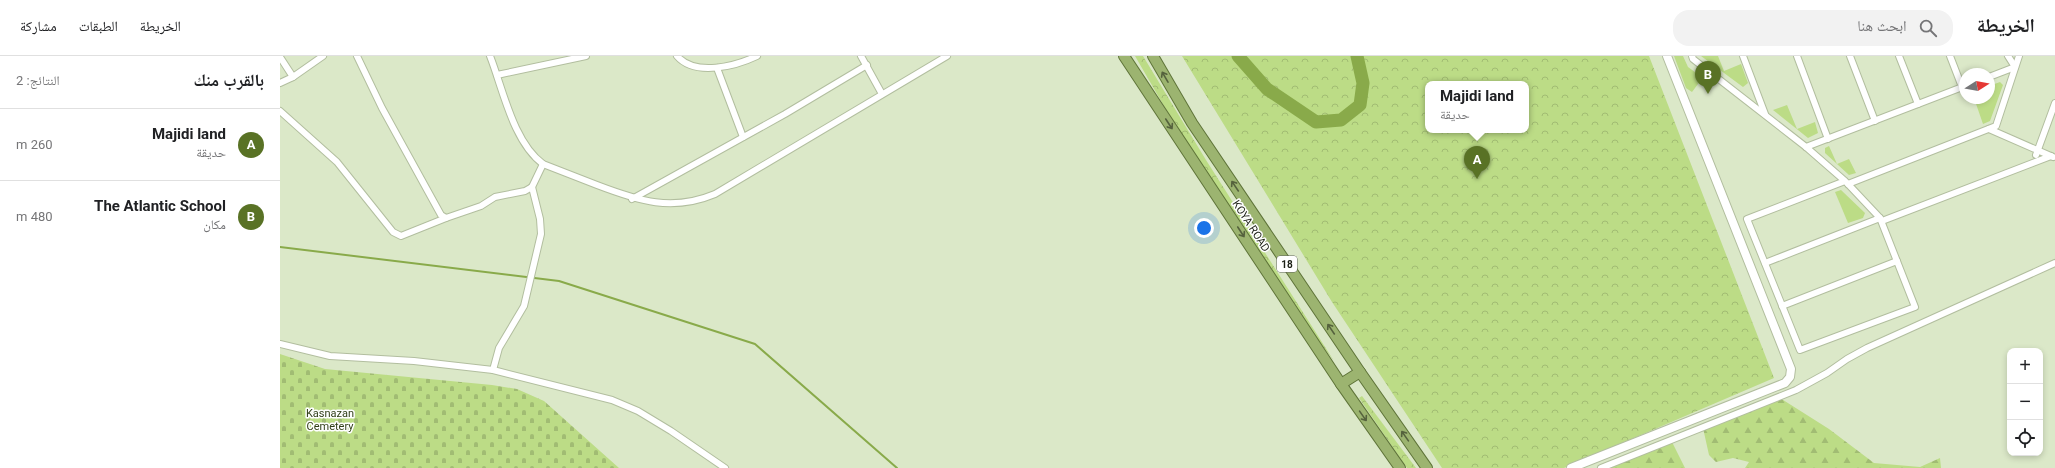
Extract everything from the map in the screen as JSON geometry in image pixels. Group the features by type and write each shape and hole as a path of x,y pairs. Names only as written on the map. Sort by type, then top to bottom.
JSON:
{"highway":[{"name":"KOYA ROAD","path":"1124,56 1341,384 1400,468"},
{"name":"KOYA ROAD","path":"1153,56 1192,123 1360,372 1427,468"},
{"path":"1341,384 1360,372"}],"street":[{"path":"280,83 293,77 323,56"},
{"path":"357,56 382,108 441,215 446,218"},
{"path":"490,56 506,104 525,144 534,157 542,164 632,199 664,204 678,204 700,200 716,194 945,56"},
{"path":"497,75 586,56"},
{"path":"677,56 682,62 698,66 717,68 745,62 757,56"},
{"path":"861,56 882,94"},
{"path":"1571,468 1784,383 1791,374 1786,357 1667,56"},
{"path":"1692,56 1693,59 1806,147 1847,183 1881,219 1914,307 1800,350 1748,219 1847,183 1996,126 2019,56"},
{"path":"1743,56 1765,114"},
{"path":"1797,56 1828,138"},
{"path":"1850,56 1875,120"},
{"path":"1899,56 1918,104"},
{"path":"1950,56 1959,77"},
{"path":"2008,56 2015,67"},
{"path":"2015,56 2015,67"},
{"path":"280,57 293,77"},
{"path":"632,199 867,65"},
{"path":"1995,75 2015,67"},
{"path":"717,68 743,137"},
{"path":"1806,147 1959,89"},
{"path":"2030,164 2055,103"},
{"path":"280,111 337,162 393,232 401,236 481,206 495,197 524,191 532,187"},
{"path":"1989,129 2036,151 2053,157"},
{"path":"1765,263 2030,164 2053,157"},
{"path":"493,370 499,348 524,306 541,234 540,219 532,187 542,164"},
{"path":"1782,306 1897,261"},
{"path":"1601,468 1796,390 1827,373 1847,358 2055,263"},
{"path":"280,344 330,356 414,360 493,370 612,400 638,411 671,431 725,468"}],"green space":[{"path":"1135,56 1143,56 1206,160 1334,361 1267,273 1208,182"},
{"path":"1182,56 1649,56 1774,378 1564,468 1442,468 1332,302"},
{"path":"1674,56 1683,56 1688,67 1710,83 1704,85 1705,82 1701,80 1692,92 1686,88"},
{"path":"1701,56 1718,56 1724,71 1741,64 1748,83 1743,87"},
{"path":"2000,82 2003,85 1990,121 1983,124 1976,104 1995,104 1995,84"},
{"path":"1787,105 1797,129 1815,122 1818,133 1808,138 1773,110"},
{"path":"1829,146 1837,164 1825,153 1825,148"},
{"path":"1849,159 1856,173 1849,175 1837,164"},
{"path":"1841,190 1865,213 1863,218 1848,223 1835,192"},
{"name":"Kasnazan Cemetery","path":"280,354 325,369 492,385 517,389 544,401 619,468 280,468"},
{"path":"1362,396 1416,468 1407,468 1359,398"},
{"path":"1780,398 1829,429 1874,463 1920,467 1940,458 1941,468 1745,468 1749,462 1733,458 1716,462 1709,455 1703,428"},
{"path":"1672,442 1685,468 1605,468"}],"waterway":[{"path":"1238,56 1267,89 1316,122 1341,120 1360,105 1363,83 1357,56"},
{"path":"280,247 559,281 755,344 897,468"}],"place":[{"name":"The Atlantic School","path":"1708,94"},
{"name":"Majidi land","path":"1477,179"}]}
